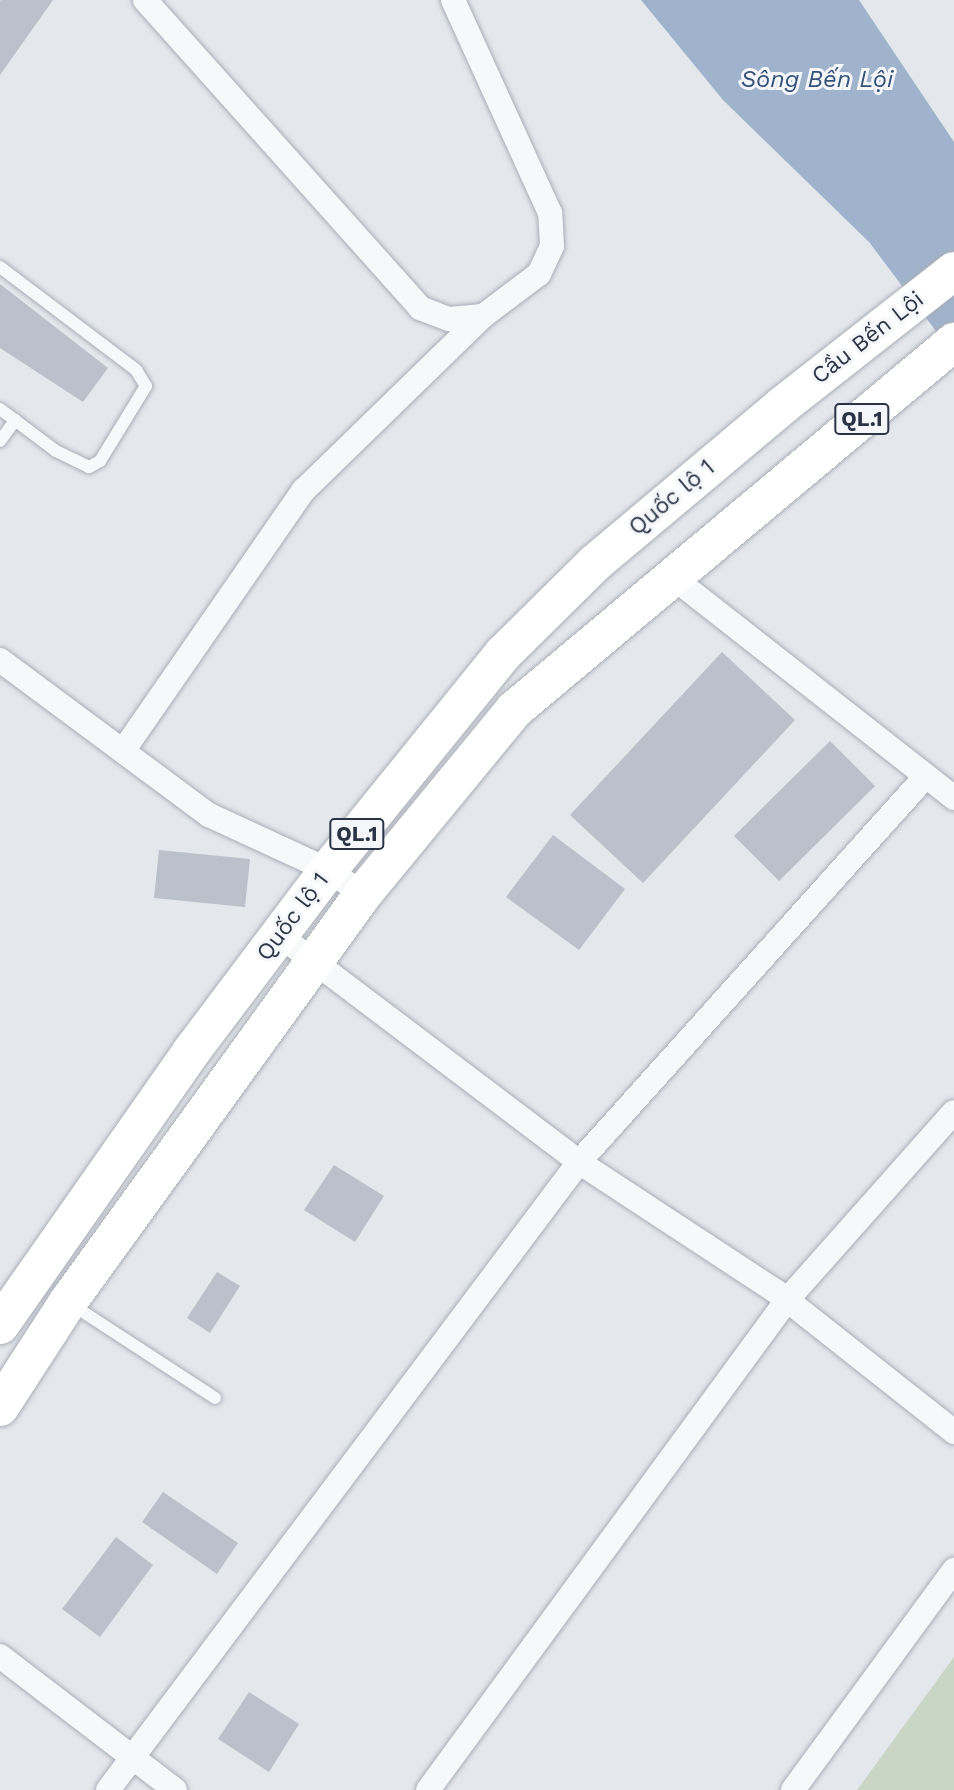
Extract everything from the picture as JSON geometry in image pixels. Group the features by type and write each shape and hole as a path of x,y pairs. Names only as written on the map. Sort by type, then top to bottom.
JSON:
{"highway":[{"name":"Cầu Bến Lội","path":"783,405 954,271"},
{"name":"Quốc lộ 1","path":"0,1407 68,1301 363,894 513,710 675,579 769,495 954,342"},
{"name":"Quốc lộ 1","path":"0,1325 327,870 503,654 595,563 783,405"}],"street":[{"path":"145,0 420,308 449,319 484,316"},
{"path":"123,751 304,490 484,316 539,274 552,246 550,213 453,0"},
{"path":"675,579 954,798"},
{"path":"0,660 209,815 327,870 363,894"},
{"path":"108,1790 579,1162 926,776"},
{"path":"279,935 579,1162 787,1300 954,1433"},
{"path":"429,1790 787,1300 954,1112"},
{"path":"793,1790 954,1570"},
{"path":"0,1656 175,1790"}],"lane":[{"path":"0,267 136,370 146,386 146,393 95,466 82,467 0,409"},
{"path":"0,441 15,420"},
{"path":"68,1301 215,1398"}],"green space":[{"path":"954,1657 954,1790 857,1790"}],"water":[{"name":"Sông Bến Lội","path":"641,0 859,0 954,142 954,355 869,242 723,100"}],"building":[{"path":"53,0 0,75 0,1"},
{"path":"0,284 108,368 83,402 0,348"},
{"path":"722,652 795,720 643,883 570,815"},
{"path":"830,741 875,786 779,881 734,836"},
{"path":"553,835 625,889 579,950 506,897"},
{"path":"159,850 250,859 245,907 154,898"},
{"path":"334,1165 384,1196 355,1242 304,1210"},
{"path":"217,1272 240,1286 210,1333 187,1318"},
{"path":"163,1492 238,1543 217,1574 142,1522"},
{"path":"116,1537 153,1565 100,1637 62,1609"},
{"path":"249,1692 299,1724 269,1772 218,1739"}]}
